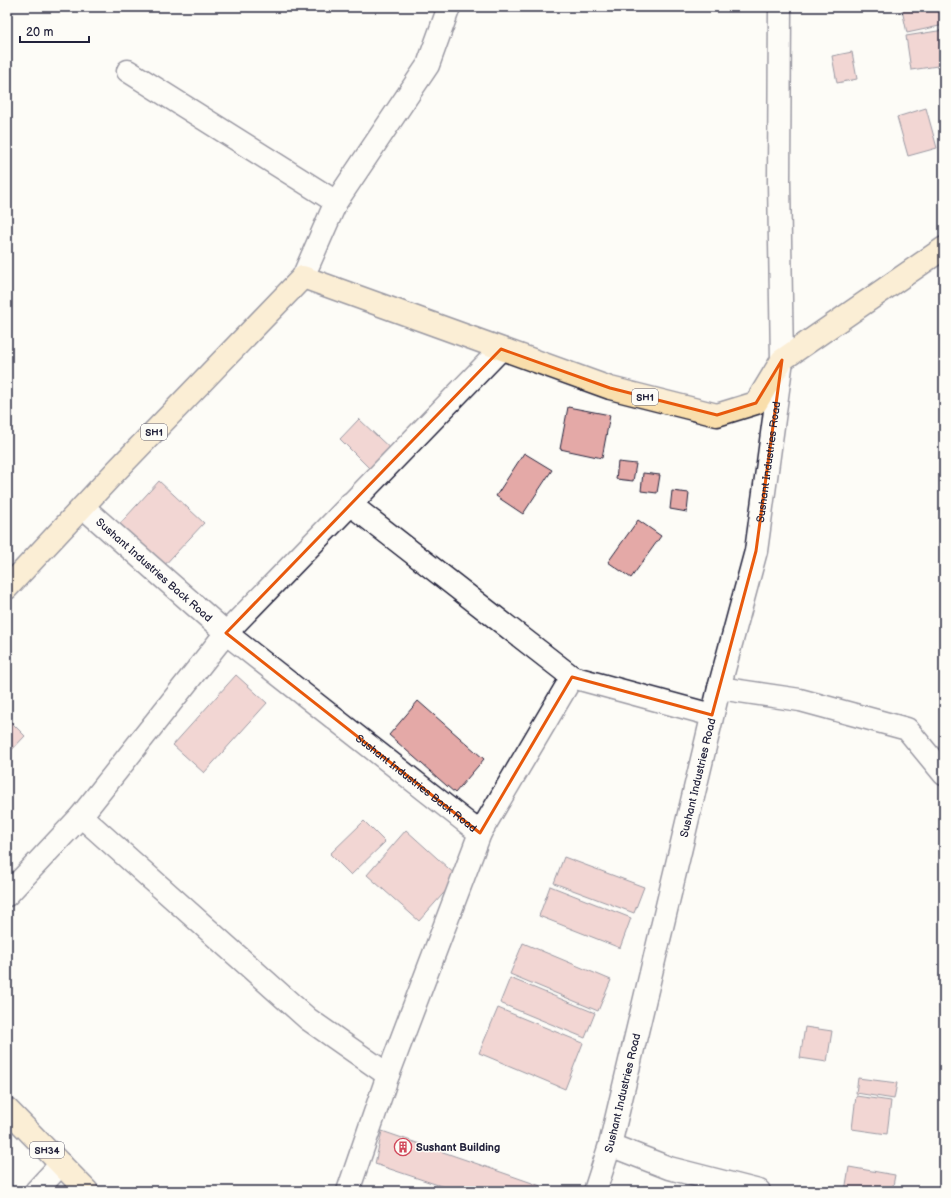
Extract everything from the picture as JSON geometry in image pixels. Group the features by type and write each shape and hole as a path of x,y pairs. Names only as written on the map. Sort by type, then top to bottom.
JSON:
{"main road":[{"name":"SH1","path":"7,588 303,277 610,388 717,415 756,403 782,360 944,248"},
{"name":"SH34","path":"7,1109 87,1191"}],"street":[{"path":"303,277 336,202 428,65 449,7"},
{"name":"Sushant Industries Road","path":"595,1191 610,1145 712,715 756,552 782,360 779,181 780,7"},
{"path":"128,71 336,202"},
{"path":"7,895 81,816 226,633 501,349"},
{"path":"350,504 572,677 712,715"},
{"name":"Sushant Industries Back Road","path":"83,507 226,633 480,833 388,1075 348,1191"},
{"path":"480,833 572,677"},
{"path":"719,688 800,700 907,729 944,774"},
{"path":"81,816 308,1019 388,1075"},
{"path":"610,1145 669,1168 759,1191"},
{"path":"36,1191 61,1164"}],"highlighted area":[{"path":"501,349 610,388 717,415 756,403 782,360 756,551 712,715 572,677 480,833 226,633"}],"building":[{"path":"916,7 944,7 944,25 907,33 902,10"},
{"path":"944,30 944,65 911,70 906,36"},
{"path":"852,52 857,79 837,83 832,56"},
{"path":"926,108 937,148 908,156 897,117"},
{"path":"568,407 610,415 602,458 560,449"},
{"path":"359,419 396,454 376,475 340,439"},
{"path":"524,453 552,470 523,514 496,496"},
{"path":"618,462 636,464 633,481 616,479"},
{"path":"643,473 660,475 657,493 641,491"},
{"path":"159,481 204,523 160,570 116,528"},
{"path":"672,491 689,493 687,512 670,509"},
{"path":"638,520 661,536 631,578 608,562"},
{"path":"236,675 267,703 204,773 173,745"},
{"path":"418,701 484,759 455,793 389,735"},
{"path":"7,718 25,736 7,755"},
{"path":"364,821 385,842 351,875 330,854"},
{"path":"406,830 458,877 419,921 367,875"},
{"path":"564,857 644,887 634,913 554,883"},
{"path":"550,886 631,918 620,948 539,916"},
{"path":"523,943 611,980 598,1011 510,974"},
{"path":"510,978 595,1013 585,1038 500,1003"},
{"path":"498,1008 583,1043 565,1089 479,1053"},
{"path":"805,1027 832,1031 827,1062 800,1058"},
{"path":"858,1078 897,1083 894,1099 856,1093"},
{"path":"856,1096 891,1101 887,1134 852,1129"},
{"name":"Sushant Building","path":"382,1131 555,1191 456,1191 375,1164"},
{"path":"849,1167 895,1175 892,1191 845,1191"}],"place":[{"name":"Sushant Building","path":"403,1147"}]}
